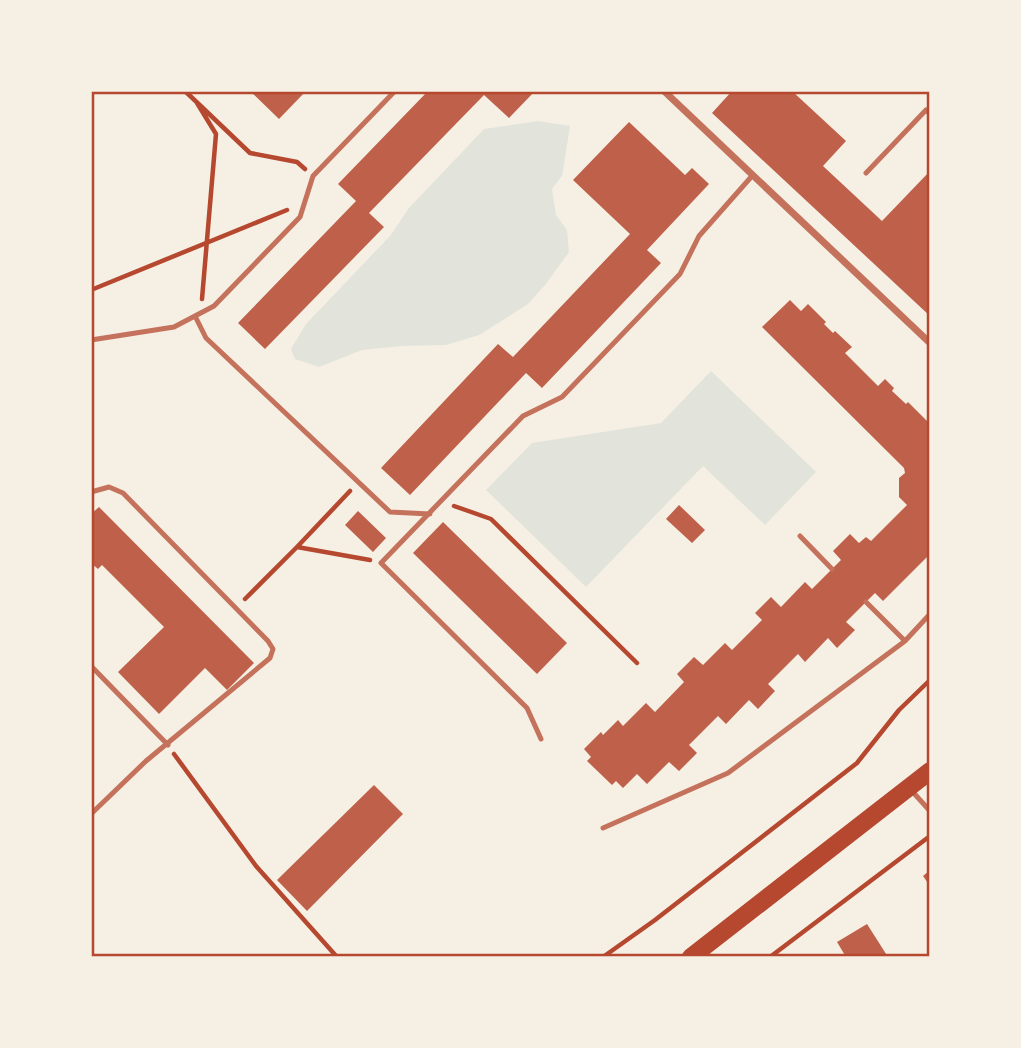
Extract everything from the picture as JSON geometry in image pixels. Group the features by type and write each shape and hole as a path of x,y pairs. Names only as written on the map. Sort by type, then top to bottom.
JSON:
{"main road":[{"path":"691,957 930,771"}],"street":[{"path":"664,91 930,343"}],"lane":[{"path":"91,340 174,327 214,306 300,216 313,176 395,91"},
{"path":"866,173 926,110 930,114"},
{"path":"541,739 527,708 382,563 523,416 562,397 680,274 699,236 752,176"},
{"path":"198,314 206,338 390,512 430,514"},
{"path":"91,492 109,487 123,493 273,649 270,658 146,761 91,814"},
{"path":"800,536 832,569"},
{"path":"866,602 905,641"},
{"path":"603,828 728,773 905,641 930,614"},
{"path":"91,666 167,745"},
{"path":"910,788 930,811"}],"path":[{"path":"185,91 250,153 297,162 313,176"},
{"path":"197,103 216,134 198,314"},
{"path":"91,290 304,203"},
{"path":"236,608 359,482"},
{"path":"442,502 491,519 637,663"},
{"path":"297,547 382,563"},
{"path":"603,957 655,920 857,763 899,710 930,680"},
{"path":"167,745 256,866 337,957"},
{"path":"770,957 930,836"}],"shaded area":[{"path":"538,121 570,126 562,176 552,189 556,215 567,230 569,252 528,304 479,335 446,345 362,350 319,367 295,359 291,349 306,324 390,236 409,208 484,129"},
{"path":"711,371 816,472 765,525 703,466 586,587 486,490 532,443 661,423"}],"building":[{"path":"250,91 306,91 279,119"},
{"path":"428,91 535,91 509,118 484,95 369,213 384,227 265,349 238,323 356,201 338,184"},
{"path":"732,91 792,91 846,141 823,166 882,221 930,171 930,316 712,113"},
{"path":"629,122 685,175 692,168 709,184 647,250 661,263 542,388 526,373 410,495 381,468 498,344 513,357 630,234 573,180"},
{"path":"790,300 801,311 808,304 833,333 835,331 852,347 845,353 878,386 885,379 894,388 892,391 906,404 908,402 930,424 930,554 883,601 875,593 846,622 855,630 837,648 828,638 805,662 798,654 768,684 775,691 758,709 749,700 726,724 718,716 689,745 697,753 679,771 669,762 647,784 637,774 623,788 616,781 612,785 587,761 591,757 584,749 601,732 603,735 618,720 623,726 646,703 655,712 684,682 677,674 694,657 703,665 725,643 732,650 762,620 755,613 771,597 781,607 805,582 812,589 841,560 833,551 850,534 859,543 866,537 871,541 907,505 899,497 899,478 905,473 904,468 762,327"},
{"path":"679,505 705,530 692,543 666,519"},
{"path":"99,507 254,663 227,690 205,668 159,714 118,672 164,627 102,565 98,569 91,563 91,514"},
{"path":"358,511 386,538 373,552 345,525"},
{"path":"443,522 567,643 537,674 413,553"},
{"path":"374,785 403,814 307,911 277,880"},
{"path":"930,870 930,886 923,876"},
{"path":"867,924 888,957 846,957 837,942"}]}
